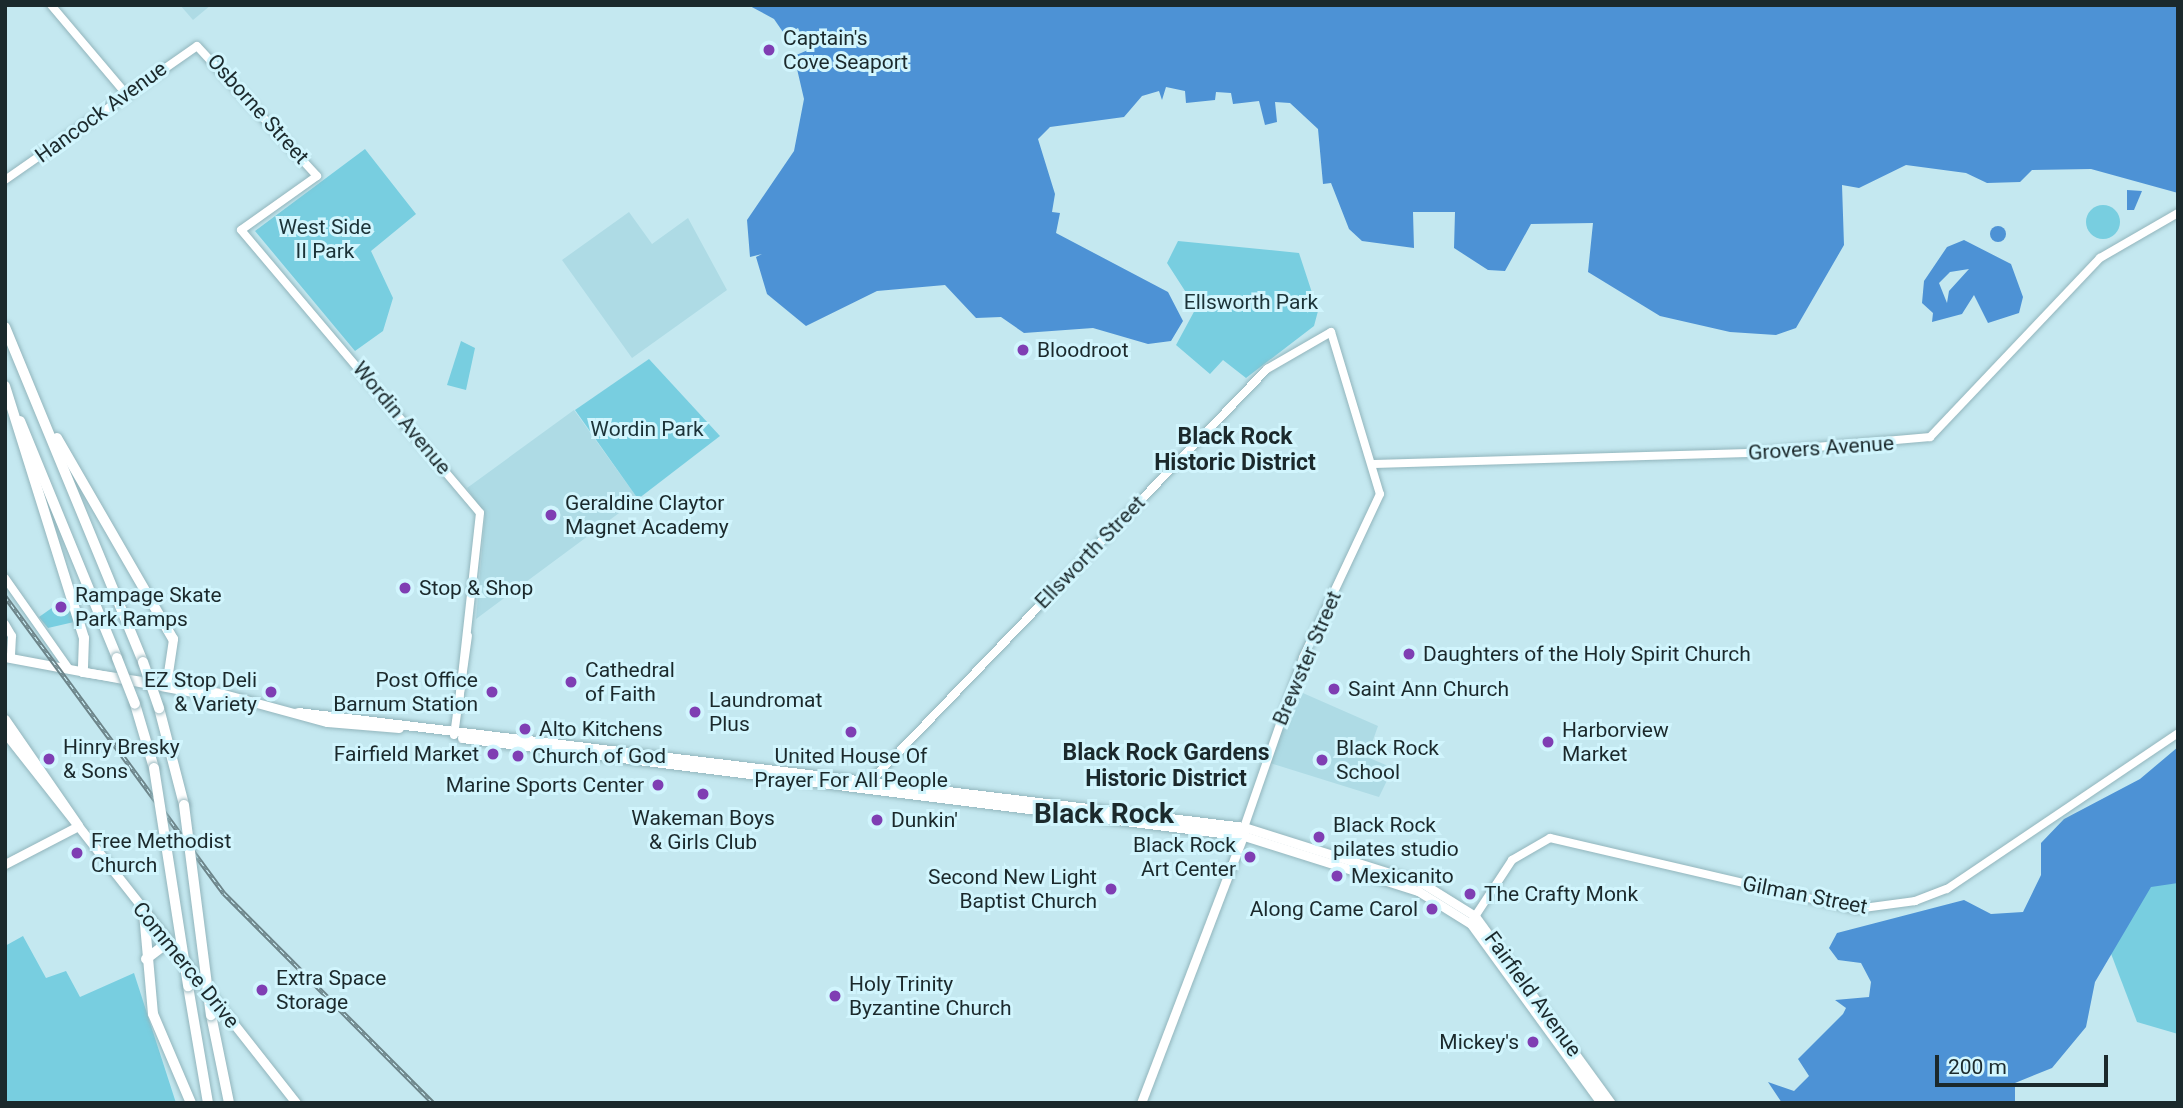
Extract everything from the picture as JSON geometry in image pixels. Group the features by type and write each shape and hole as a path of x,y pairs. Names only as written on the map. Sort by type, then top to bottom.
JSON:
{"highway":[{"path":"5,327 32,389 136,585 173,639"},
{"path":"5,386 85,638 83,672"},
{"path":"32,389 159,708 184,805 211,1015 229,1103"},
{"path":"11,405 117,658 135,704 154,768 208,1103"},
{"path":"144,914 146,964 156,1023 191,1103"},
{"path":"146,964 153,948 167,943"}],"main road":[{"path":"166,688 173,639"},
{"name":"Fairfield Avenue","path":"8,657 298,712 403,728 837,784 1244,831 1418,891 1473,920 1611,1103"},
{"name":"Commerce Drive","path":"5,719 78,826"},
{"name":"Commerce Drive","path":"5,733 144,914 296,1103"},
{"path":"5,864 78,826"},
{"name":"Brewster Street","path":"1141,1103 1244,831"},
{"name":"Fairfield Avenue","path":"1473,920 1601,1103"}],"street":[{"path":"51,5 127,95"},
{"name":"Hancock Avenue","path":"5,180 197,46"},
{"name":"Osborne Street","path":"197,46 317,176 242,230"},
{"name":"Grovers Avenue","path":"1374,464 1748,453 1930,437 2099,258 2178,213"},
{"name":"Wordin Avenue","path":"242,230 480,513 468,636 454,735"},
{"name":"Brewster Street","path":"1244,831 1303,658 1379,498 1374,464 1331,332"},
{"name":"Ellsworth Street","path":"865,787 1267,369 1331,332"},
{"path":"5,578 69,669"},
{"path":"5,624 12,636 8,657"},
{"name":"Gilman Street","path":"1473,920 1512,860 1550,838 1856,909 1915,901 1947,889 2178,733"}],"shaded area":[{"path":"180,5 211,5 193,20"},
{"path":"748,5 2178,5 2178,193 2091,169 2032,170 2020,182 1987,183 1966,173 1906,165 1859,188 1842,185 1844,245 1796,328 1776,335 1730,332 1660,316 1588,272 1593,223 1531,224 1505,271 1488,270 1454,248 1455,212 1413,212 1414,248 1362,241 1349,229 1331,183 1323,184 1318,129 1290,103 1275,102 1277,122 1265,125 1259,101 1233,104 1231,93 1216,92 1215,100 1186,103 1185,91 1166,87 1162,100 1159,91 1142,96 1124,117 1050,127 1038,139 1055,194 1052,212 1060,213 1056,233 1168,292 1183,321 1171,341 1148,344 1093,328 1024,333 1001,317 976,318 945,285 877,291 806,326 767,294 756,257 762,254 750,257 747,220 794,151 804,99 794,56 808,50 798,28 785,35 774,19"},
{"path":"2127,190 2142,191 2134,210 2127,210"},
{"path":"629,212 652,244 688,218 727,290 632,358 562,260"},
{"path":"1998,226 2006,234 1998,242 1990,234"},
{"path":"1964,240 2011,264 2023,297 2019,313 1988,323 1974,295 1962,314 1932,322 1933,313 1922,303 1924,281 1947,247","holes":["1969,269 1949,291 1947,303 1939,283 1950,272"]},
{"name":"Geraldine Claytor Magnet Academy","path":"574,410 638,499 476,619 485,516 467,488"},
{"path":"1296,690 1378,726 1367,757 1393,768 1379,797 1270,763"},
{"path":"2178,747 2178,883 2151,887 2095,982 2086,1027 2052,1068 2015,1083 2015,1103 1782,1103 1768,1082 1794,1091 1809,1076 1798,1059 1843,1014 1846,1008 1835,1000 1869,997 1871,982 1861,963 1838,960 1829,948 1837,933 1964,900 1991,914 2023,912 2041,875 2041,843 2064,819 2140,779"}],"green space":[{"name":"West Side II Park","path":"365,149 416,214 371,251 393,298 383,331 355,351 255,231"},
{"path":"2103,205 2115,210 2120,222 2115,234 2103,239 2091,234 2086,222 2091,210"},
{"name":"Ellsworth Park","path":"1178,241 1299,253 1318,311 1314,326 1246,378 1223,360 1210,374 1176,345 1196,308 1167,263"},
{"path":"461,341 475,348 466,390 447,385"},
{"name":"Wordin Park","path":"649,359 720,436 638,499 575,410"},
{"name":"Rampage Skate Park Ramps","path":"66,598 74,622 48,628 39,617"},
{"path":"2178,877 2178,1034 2137,1022 2110,951 2151,883"},
{"path":"23,936 46,978 66,971 80,997 134,973 176,1103 5,1103 5,946"}],"waterway":[{"path":"344,1103 359,1103"},
{"path":"458,1103 466,1103"}],"railway":[{"path":"5,596 224,893 433,1103"}],"place":[{"name":"Captain's Cove Seaport","path":"769,50"},
{"name":"Bloodroot","path":"1023,350"},
{"name":"Geraldine Claytor Magnet Academy","path":"551,515"},
{"name":"Stop & Shop","path":"405,588"},
{"name":"Rampage Skate Park Ramps","path":"61,607"},
{"name":"Daughters of the Holy Spirit Church","path":"1409,654"},
{"name":"Cathedral of Faith","path":"571,682"},
{"name":"Saint Ann Church","path":"1334,689"},
{"name":"EZ Stop Deli & Variety","path":"271,692"},
{"name":"Post Office Barnum Station","path":"492,692"},
{"name":"Laundromat Plus","path":"695,712"},
{"name":"Alto Kitchens","path":"525,729"},
{"name":"United House Of Prayer For All People","path":"851,732"},
{"name":"Harborview Market","path":"1548,742"},
{"name":"Fairfield Market","path":"493,754"},
{"name":"Church of God","path":"518,756"},
{"name":"Hinry Bresky & Sons","path":"49,759"},
{"name":"Black Rock School","path":"1322,760"},
{"name":"Marine Sports Center","path":"658,785"},
{"name":"Wakeman Boys & Girls Club","path":"703,794"},
{"name":"Dunkin'","path":"877,820"},
{"name":"Black Rock pilates studio","path":"1319,837"},
{"name":"Free Methodist Church","path":"77,853"},
{"name":"Black Rock Art Center","path":"1250,857"},
{"name":"Mexicanito","path":"1337,876"},
{"name":"Second New Light Baptist Church","path":"1111,889"},
{"name":"The Crafty Monk","path":"1470,894"},
{"name":"Along Came Carol","path":"1432,909"},
{"name":"Extra Space Storage","path":"262,990"},
{"name":"Holy Trinity Byzantine Church","path":"835,996"},
{"name":"Mickey's","path":"1533,1042"}],"district":[{"name":"Black Rock Historic District","path":"1235,450"},
{"name":"Black Rock Gardens Historic District","path":"1166,766"},
{"name":"Black Rock","path":"1104,814"}]}
